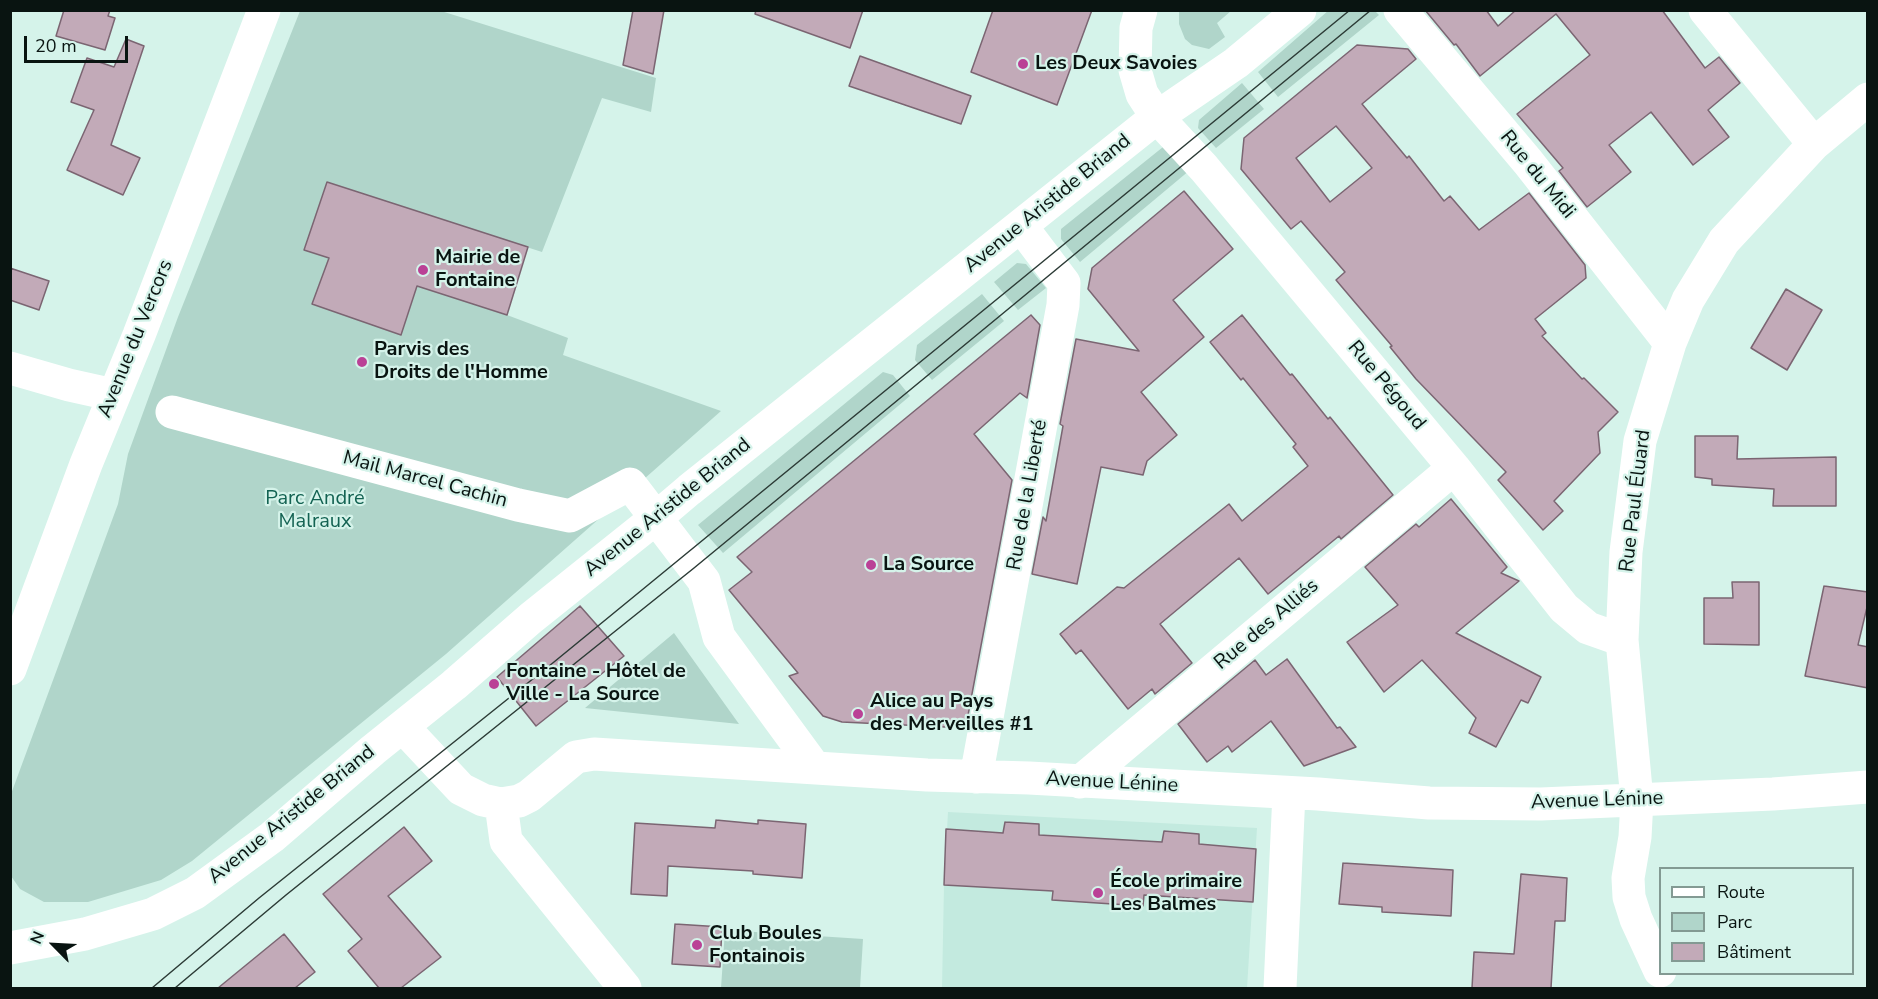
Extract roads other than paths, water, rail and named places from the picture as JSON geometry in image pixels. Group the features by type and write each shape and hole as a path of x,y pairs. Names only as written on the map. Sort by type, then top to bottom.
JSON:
{"street":[{"name":"Avenue du Vercors","path":"10,669 86,464 264,10"},
{"path":"1141,10 1136,28 1135,70 1142,94 1157,117"},
{"name":"Avenue Aristide Briand","path":"10,948 85,934 153,914 195,893 272,837 531,618 689,490 1157,117 1236,63 1300,10"},
{"name":"Rue du Midi","path":"1400,10 1528,162 1670,343"},
{"path":"1705,10 1814,144"},
{"name":"Rue Paul Éluard","path":"1659,968 1636,919 1629,897 1628,878 1635,837 1637,800 1622,640 1626,552 1640,441 1670,343 1688,300 1724,241 1814,144 1868,99"},
{"name":"Rue Pégoud","path":"1157,117 1204,168 1454,468 1564,608 1588,628 1622,640"},
{"name":"Rue de la Liberté","path":"976,777 1063,305 1064,283 1021,226"},
{"path":"10,368 69,386 114,396"},
{"name":"Mail Marcel Cachin","path":"172,412 518,505 570,516 630,484 656,518"},
{"name":"Rue des Alliés","path":"1080,782 1454,468"},
{"path":"656,518 704,581 719,637 815,768"},
{"path":"403,727 461,789 483,800 501,804 506,841 626,988"},
{"name":"Avenue Lénine","path":"501,804 519,801 529,796 576,757 585,754 1289,793 1429,803 1541,804 1868,787"},
{"path":"1280,988 1289,793"}],"tram line":[{"path":"152,988 259,898 554,662 1350,10"},
{"path":"175,988 286,895 694,568 1371,10"}],"place":[{"name":"Les Deux Savoies","path":"1023,64"},
{"name":"Mairie de Fontaine","path":"423,270"},
{"name":"Parvis des Droits de l'Homme","path":"362,362"},
{"name":"La Source","path":"871,565"},
{"name":"Fontaine - Hôtel de Ville - La Source","path":"494,684"},
{"name":"Alice au Pays des Merveilles #1","path":"858,714"},
{"name":"École primaire Les Balmes","path":"1098,893"},
{"name":"Club Boules Fontainois","path":"697,945"}],"park label":[{"name":"Parc André Malraux","path":"315,510"}]}
